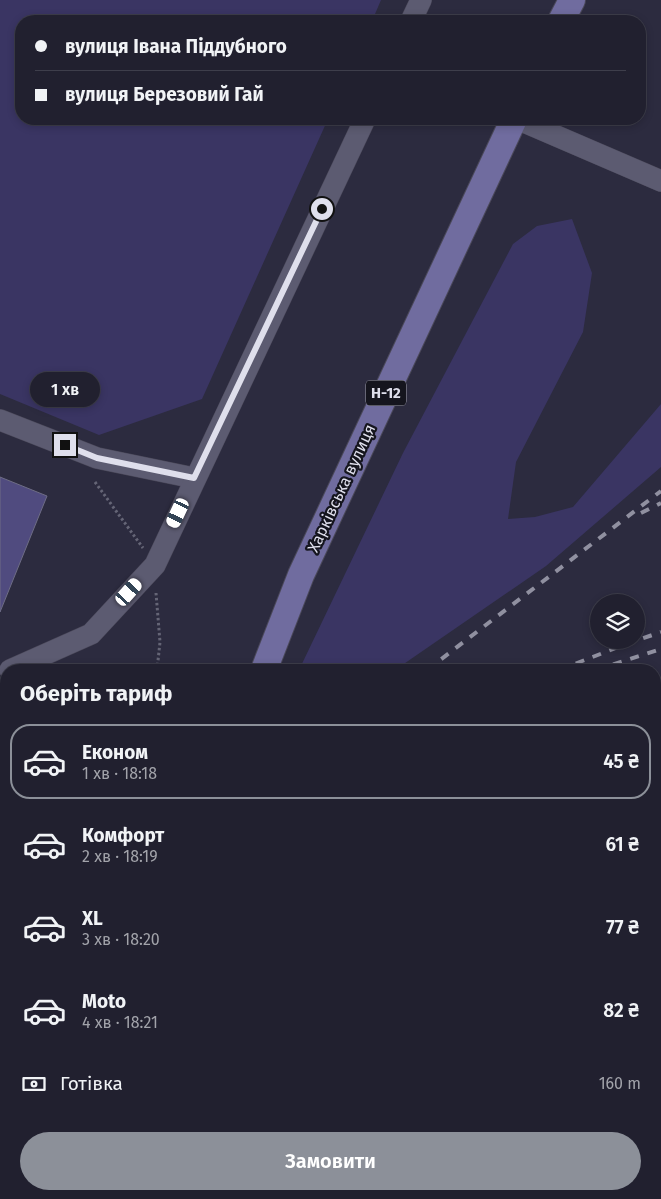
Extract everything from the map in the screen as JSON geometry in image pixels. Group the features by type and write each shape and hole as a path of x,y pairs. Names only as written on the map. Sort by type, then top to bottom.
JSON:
{"main road":[{"path":"564,15 572,0"},
{"name":"Харківська вулиця","path":"266,664 301,574 512,125"}],"street":[{"path":"414,15 421,0"},
{"path":"24,664 92,634 154,565 362,125"},
{"path":"529,125 661,181"},
{"path":"0,420 97,458 194,478"}],"path":[{"path":"95,482 154,565 160,642 158,664"}],"shaded area":[{"path":"0,0 381,0 375,15 15,15 15,125 325,125 202,399 99,435 0,394"},
{"path":"572,219 592,273 583,332 516,462 508,519 535,517 573,507 661,404 661,467 546,566 404,664 302,664 403,453 513,244 537,226"}],"building":[{"path":"0,477 47,496 0,612"}],"railway":[{"path":"435,664 661,491"},
{"path":"641,513 661,503"},
{"path":"574,664 661,632"},
{"path":"615,664 661,649"}],"route":[{"path":"65,445 97,458 194,478 322,209"}]}
